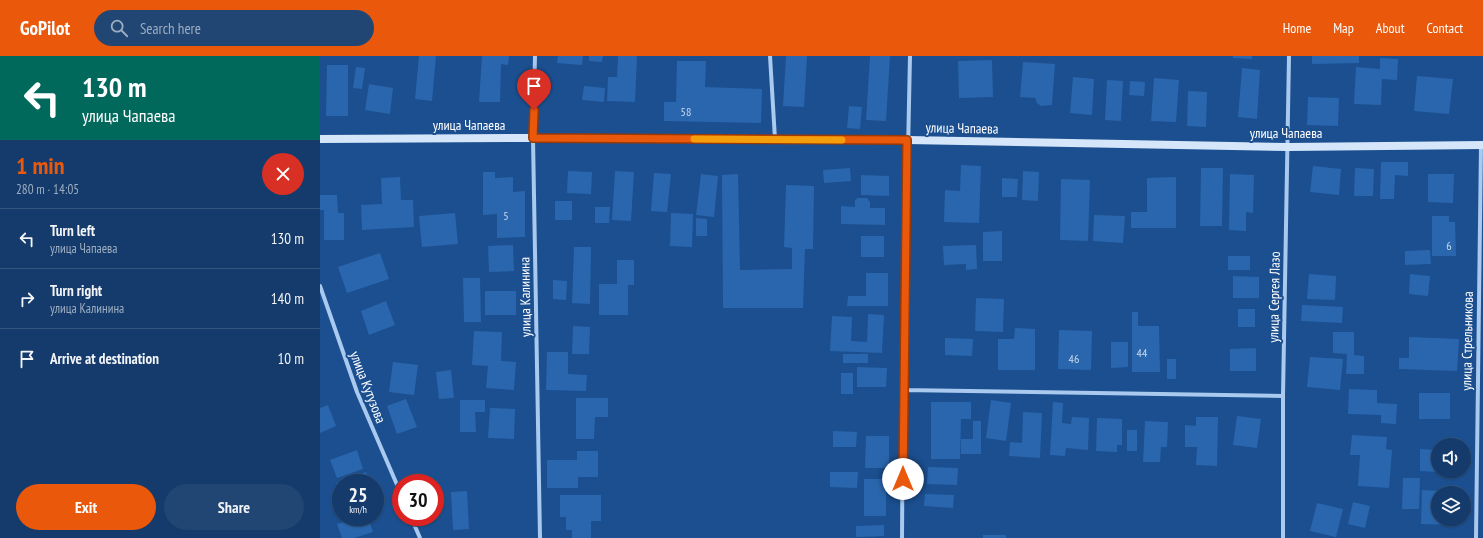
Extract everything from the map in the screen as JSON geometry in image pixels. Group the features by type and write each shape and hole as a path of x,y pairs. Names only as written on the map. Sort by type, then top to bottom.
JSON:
{"street":[{"name":"улица Калинина","path":"535,56 533,138 540,538"},
{"path":"770,56 775,139"},
{"path":"902,538 907,140 910,56"},
{"name":"улица Сергея Лазо","path":"1283,538 1283,396 1289,56"},
{"name":"улица Чапаева","path":"320,139 775,139 1288,146 1482,145"},
{"name":"улица Стрельникова","path":"1476,538 1482,145"},
{"name":"улица Кутузова","path":"320,286 357,392 392,474"},
{"path":"903,390 1283,396"},
{"path":"415,526 420,538"}],"building":[{"path":"419,56 436,56 432,101 415,99"},
{"path":"482,56 509,56 508,65 501,64 500,102 479,102"},
{"path":"558,56 583,56 582,65 557,63"},
{"path":"589,56 603,56 602,62 589,61"},
{"path":"618,56 637,56 635,102 607,101 608,77 617,77"},
{"path":"786,56 807,56 804,107 783,106"},
{"path":"870,56 890,56 886,121 866,120"},
{"path":"1233,56 1252,56 1252,59 1233,58"},
{"path":"1312,56 1359,56 1359,63 1312,64"},
{"path":"1380,58 1398,59 1397,80 1382,79 1381,105 1354,104 1356,67 1380,69"},
{"path":"992,60 993,97 959,98 958,61"},
{"path":"677,61 706,61 705,87 762,89 761,123 664,121 664,102 676,102"},
{"path":"1023,62 1055,64 1052,105 1041,106 1037,103 1035,98 1020,97"},
{"path":"327,65 348,65 348,116 326,116"},
{"path":"356,67 365,68 362,89 353,88"},
{"path":"1242,68 1260,70 1257,119 1238,117"},
{"path":"1417,76 1453,79 1449,114 1414,111"},
{"path":"1073,77 1094,79 1092,115 1070,113"},
{"path":"1154,78 1179,80 1176,122 1151,121"},
{"path":"1107,80 1123,81 1121,121 1105,120"},
{"path":"1130,81 1145,82 1144,96 1129,95"},
{"path":"369,84 393,88 390,114 365,110"},
{"path":"584,86 605,88 604,102 582,100"},
{"path":"1188,91 1207,92 1206,127 1187,126"},
{"path":"1308,97 1339,98 1338,126 1307,125"},
{"path":"849,106 862,107 860,129 847,128"},
{"path":"1381,162 1408,162 1408,176 1395,175 1394,199 1380,199"},
{"path":"961,165 981,166 979,223 944,222 945,190 960,191"},
{"path":"1313,166 1341,169 1339,195 1310,192"},
{"path":"850,168 851,181 824,183 823,170"},
{"path":"1201,168 1223,168 1222,226 1200,226"},
{"path":"1355,168 1374,169 1373,196 1354,196"},
{"path":"568,171 592,172 591,194 567,193"},
{"path":"615,171 634,172 631,221 612,220"},
{"path":"1023,171 1039,172 1038,201 1022,200"},
{"path":"483,172 495,172 495,178 513,177 513,192 525,191 525,237 497,238 497,214 483,215"},
{"path":"654,173 671,174 667,212 651,211"},
{"path":"701,174 718,176 714,217 696,215"},
{"path":"738,174 740,270 792,269 792,248 784,247 786,185 814,186 813,249 805,249 803,308 723,308 722,175"},
{"path":"1230,174 1254,175 1253,213 1246,212 1246,231 1229,230"},
{"path":"1428,174 1454,174 1453,203 1428,202"},
{"path":"861,175 889,176 889,196 861,195"},
{"path":"400,177 401,200 413,200 414,227 362,230 361,205 382,204 381,178"},
{"path":"1176,177 1176,228 1131,228 1131,212 1147,212 1147,178"},
{"path":"1002,178 1018,179 1017,197 1002,197"},
{"path":"1061,179 1090,180 1088,241 1060,240"},
{"path":"320,195 337,195 338,213 344,213 344,240 324,240 324,210 320,210"},
{"path":"858,198 867,198 870,202 870,208 885,208 885,225 841,224 841,206 855,207 855,200"},
{"path":"555,201 572,201 572,220 555,220"},
{"path":"595,207 610,207 609,223 595,223"},
{"path":"455,213 458,244 422,247 419,216"},
{"path":"671,213 693,214 692,247 670,246"},
{"path":"1094,215 1125,216 1123,243 1093,241"},
{"path":"1432,216 1449,216 1449,222 1455,222 1456,256 1432,256"},
{"path":"696,218 707,219 707,236 696,236"},
{"path":"1002,231 1002,261 983,261 983,232"},
{"path":"861,236 884,236 884,257 861,257"},
{"path":"513,245 514,271 489,272 488,246"},
{"path":"976,245 977,269 966,270 966,264 944,265 943,246"},
{"path":"574,247 591,247 590,304 572,303"},
{"path":"1430,250 1431,264 1405,265 1405,251"},
{"path":"380,253 389,279 347,293 338,267"},
{"path":"1228,256 1250,256 1250,270 1228,270"},
{"path":"617,260 634,260 634,285 628,285 628,315 599,315 599,284 617,284"},
{"path":"866,273 888,273 888,306 847,306 848,296 866,296"},
{"path":"1309,274 1336,276 1335,300 1307,299"},
{"path":"1410,274 1430,276 1428,296 1409,294"},
{"path":"1233,276 1259,277 1259,298 1233,298"},
{"path":"463,278 480,278 481,322 464,322"},
{"path":"553,280 567,281 566,300 553,299"},
{"path":"485,291 516,291 516,315 485,315"},
{"path":"976,298 1004,299 1003,332 975,331"},
{"path":"386,301 395,325 369,335 361,311"},
{"path":"1302,305 1343,307 1342,323 1301,321"},
{"path":"1238,309 1255,309 1255,327 1238,327"},
{"path":"1132,312 1138,312 1138,326 1159,326 1160,372 1132,372"},
{"path":"868,314 884,315 882,353 830,351 832,316 852,317 851,341 867,342"},
{"path":"573,326 590,327 589,354 572,354"},
{"path":"1015,328 1035,329 1035,370 998,370 998,339 1014,339"},
{"path":"1059,330 1092,331 1091,370 1058,369"},
{"path":"474,331 502,332 501,361 516,362 514,390 486,388 488,366 472,365"},
{"path":"1333,332 1354,332 1354,355 1364,356 1364,374 1346,374 1347,354 1333,353"},
{"path":"1409,337 1459,339 1457,371 1399,369 1399,358 1409,358"},
{"path":"945,338 973,339 972,356 945,355"},
{"path":"1111,342 1128,342 1128,367 1111,368"},
{"path":"1256,348 1256,371 1230,371 1230,349"},
{"path":"547,352 568,352 568,374 587,375 586,391 546,390"},
{"path":"843,354 868,354 868,363 843,363"},
{"path":"1310,357 1343,359 1340,390 1307,387"},
{"path":"1167,359 1176,359 1176,379 1167,379"},
{"path":"393,362 418,365 414,395 389,392"},
{"path":"857,367 887,368 886,387 857,387"},
{"path":"451,370 454,398 439,399 436,372"},
{"path":"841,373 853,373 853,394 841,394"},
{"path":"1349,389 1377,390 1377,403 1397,404 1396,424 1381,423 1381,415 1348,414"},
{"path":"1419,393 1450,393 1450,419 1419,419"},
{"path":"576,398 608,398 608,417 595,417 594,439 576,439"},
{"path":"406,399 417,427 397,434 387,406"},
{"path":"460,400 485,400 485,412 475,412 476,432 460,432"},
{"path":"991,400 1011,403 1006,441 986,438"},
{"path":"931,402 971,402 971,419 961,419 960,459 931,459"},
{"path":"1053,402 1063,403 1062,423 1071,424 1072,417 1089,418 1088,450 1066,448 1065,456 1050,455"},
{"path":"328,405 336,426 320,433 320,408"},
{"path":"490,408 515,409 514,439 488,438"},
{"path":"1023,412 1042,413 1040,458 1009,456 1010,442 1022,443"},
{"path":"1237,416 1261,419 1257,448 1233,445"},
{"path":"1196,417 1218,417 1217,466 1196,465 1197,447 1185,447 1185,425 1196,426"},
{"path":"1097,418 1122,419 1122,445 1117,445 1117,452 1096,451"},
{"path":"973,421 981,421 981,454 961,454 961,439 973,439"},
{"path":"1145,421 1168,422 1167,447 1161,447 1160,462 1143,462"},
{"path":"1127,430 1137,430 1137,451 1127,451"},
{"path":"833,431 857,432 856,447 833,447"},
{"path":"1352,435 1387,437 1386,449 1392,450 1389,488 1358,486 1360,455 1350,455"},
{"path":"866,436 889,436 889,468 865,468"},
{"path":"1420,449 1431,450 1431,472 1420,471"},
{"path":"357,450 363,469 349,474 335,474 330,460"},
{"path":"577,451 598,451 598,477 578,477 578,488 547,488 547,460 577,460"},
{"path":"928,467 958,468 957,485 927,484"},
{"path":"830,472 858,472 857,488 830,487"},
{"path":"1403,478 1420,478 1419,509 1402,509"},
{"path":"864,479 886,479 886,516 864,516"},
{"path":"1422,490 1431,490 1431,524 1421,524"},
{"path":"467,491 469,529 453,530 451,492"},
{"path":"925,494 954,495 953,508 924,506"},
{"path":"560,495 601,495 601,521 591,521 591,538 572,538 572,530 566,530 566,517 560,517"},
{"path":"1353,502 1370,506 1365,528 1348,524"},
{"path":"1317,503 1343,509 1336,537 1310,531"},
{"path":"884,525 884,536 856,537 856,526"},
{"path":"338,526 371,526 373,532 354,538 342,538"},
{"path":"983,535 1006,535 1006,538 983,538"}],"slow traffic":[{"path":"694,139 842,140"}],"route":[{"path":"534,110 533,138 907,140 903,479"}]}
